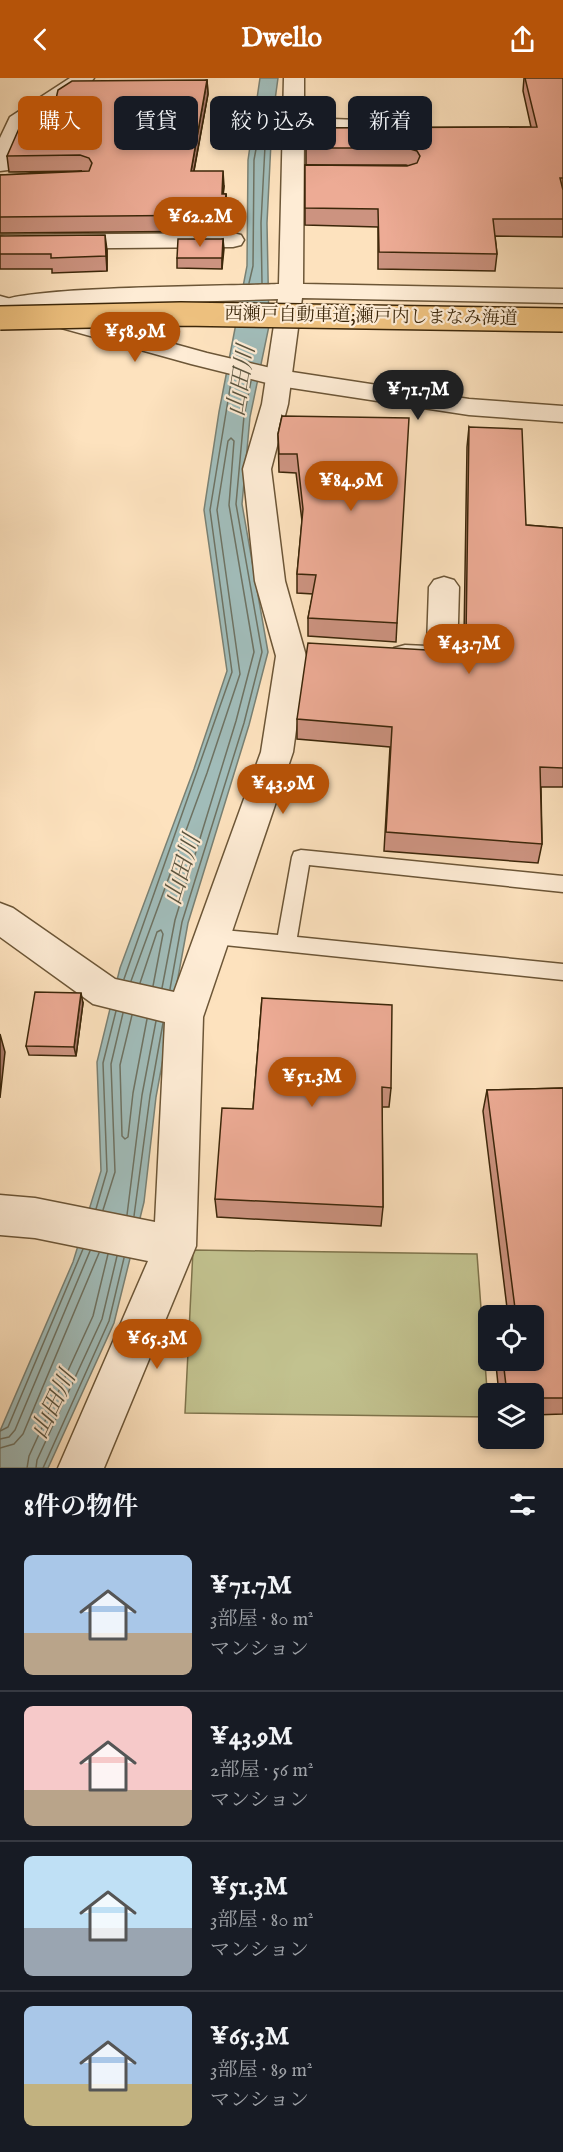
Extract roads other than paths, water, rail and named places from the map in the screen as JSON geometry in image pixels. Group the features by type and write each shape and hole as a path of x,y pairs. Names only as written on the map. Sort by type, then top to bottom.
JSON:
{"highway":[{"name":"西瀬戸自動車道;瀬戸内しまなみ海道","path":"3,309 563,320"}],"street":[{"path":"4,176 17,122 84,78"},
{"path":"294,78 294,96"},
{"path":"81,1468 175,1246 184,1010 277,752 291,656 301,649 270,581 257,469 279,378 291,291 304,173 299,150"},
{"path":"0,242 233,240"},
{"path":"3,309 62,298 291,291 563,296"},
{"path":"3,309 279,378 469,406 563,414"},
{"path":"371,653 442,658 444,587"},
{"path":"0,918 106,993 184,1010"},
{"path":"0,1215 35,1218 175,1246"}],"lane":[{"path":"286,944 301,857 563,884"},
{"path":"212,937 563,972"}],"water":[{"path":"260,78 278,78 276,96 257,96"},
{"name":"山田川","path":"249,150 271,150 267,223 269,326 250,417 242,504 268,652 249,725 188,923 156,1097 144,1202 114,1323 48,1468 0,1468 0,1431 73,1262 101,1171 97,1062 120,968 194,769 227,671 204,510 219,412 247,266"}]}
